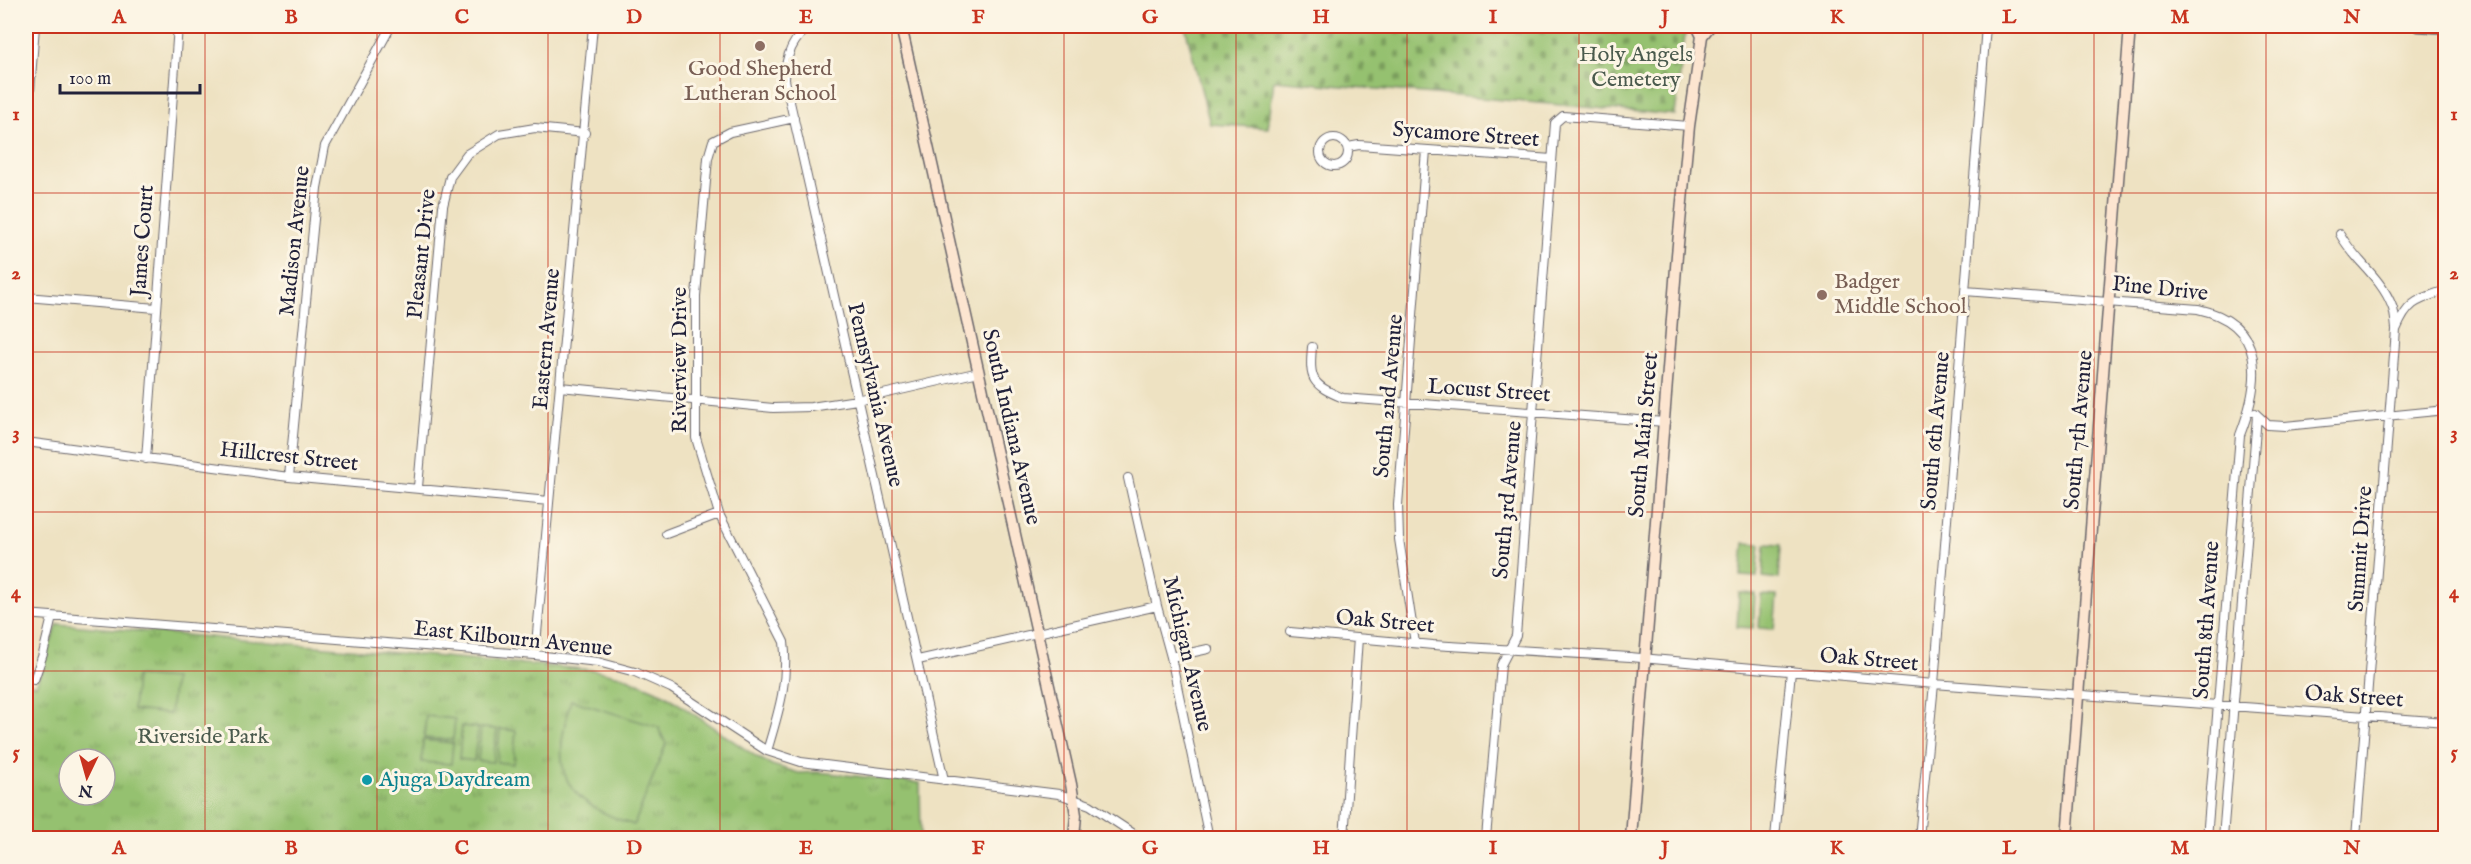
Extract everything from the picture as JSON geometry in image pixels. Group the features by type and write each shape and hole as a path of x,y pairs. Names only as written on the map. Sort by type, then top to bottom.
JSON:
{"street":[{"path":"26,143 35,26"},
{"name":"James Court","path":"146,459 178,26"},
{"name":"Madison Avenue","path":"289,477 317,188 325,146 391,26"},
{"name":"Eastern Avenue","path":"535,655 585,133 593,26"},
{"name":"Pennsylvania Avenue","path":"811,26 793,43 785,66 785,80 944,780"},
{"name":"South Indiana Avenue","path":"901,26 1074,799 1076,815 1074,838"},
{"name":"South Main Street","path":"1631,838 1689,126 1700,31 1710,26"},
{"name":"South 6th Avenue","path":"1919,838 1934,684 1986,26"},
{"name":"South 7th Avenue","path":"2067,838 2130,26"},
{"path":"2418,26 2445,28"},
{"name":"Sycamore Street","path":"1348,147 1359,145 1552,159 1556,123 1563,116 1689,126"},
{"name":"Riverview Drive","path":"767,751 784,692 786,659 784,642 719,514 696,438 696,296 710,138 794,118"},
{"name":"Pleasant Drive","path":"418,487 443,206 450,177 467,154 499,134 535,128 585,133"},
{"name":"South 2nd Avenue","path":"1415,643 1399,539 1398,505 1426,150"},
{"name":"South 3rd Avenue","path":"1486,838 1501,665 1516,636 1552,159"},
{"path":"2340,234 2349,250 2382,286 2393,307 2396,330"},
{"name":"Summit Drive","path":"2356,838 2396,330 2403,312 2412,304 2445,290"},
{"name":"Pine Drive","path":"1965,291 2109,301 2218,313 2235,325 2248,339 2253,351 2255,364 2251,407"},
{"path":"26,297 156,308"},
{"name":"Locust Street","path":"1312,346 1310,370 1321,389 1343,398 1665,422"},
{"path":"560,387 773,408 811,407 856,400 979,372"},
{"path":"2251,407 2257,416 2268,425 2285,426 2445,410"},
{"name":"South 8th Avenue","path":"2207,838 2240,435 2251,407"},
{"name":"South 8th Avenue","path":"2223,838 2257,416"},
{"name":"Hillcrest Street","path":"26,442 289,477 418,487 549,501"},
{"name":"Michigan Avenue","path":"1128,478 1171,657 1209,838"},
{"path":"666,534 719,514"},
{"path":"918,660 1157,606"},
{"name":"East Kilbourn Avenue","path":"26,614 598,662 635,672 671,688 767,751 801,762 1059,794 1090,805 1140,838"},
{"path":"34,680 44,654 52,617"},
{"name":"Oak Street","path":"1290,632 1508,650 1644,658 1934,684 2445,722"},
{"path":"1344,838 1358,638"},
{"path":"1171,657 1208,649"},
{"path":"1775,838 1791,671"}],"green space":[{"name":"Holy Angels Cemetery","path":"1185,26 1686,26 1675,115 1274,80 1268,128 1210,124"},
{"path":"1744,543 1760,544 1757,577 1741,576"},
{"path":"1765,544 1781,545 1779,579 1763,577"},
{"path":"1739,593 1755,594 1753,628 1737,627"},
{"path":"1761,595 1777,596 1774,629 1759,628"},
{"name":"Riverside Park","path":"58,624 594,670 625,677 664,694 772,765 799,773 818,772 920,783 921,838 26,838 26,682 36,685"},
{"path":"136,676 174,679 170,714 133,710"},
{"path":"571,700 658,727 666,744 634,825 590,805 576,793 567,780 562,765 562,746"},
{"path":"426,716 455,719 453,740 424,738"},
{"path":"462,726 478,728 474,761 459,759"},
{"path":"481,728 497,729 493,762 478,761"},
{"path":"500,729 516,731 513,764 497,762"},
{"path":"423,740 453,743 451,764 422,762"}],"place":[{"name":"Good Shepherd Lutheran School","path":"760,46"},
{"name":"Badger Middle School","path":"1822,295"},
{"name":"Ajuga Daydream","path":"367,780"}]}
